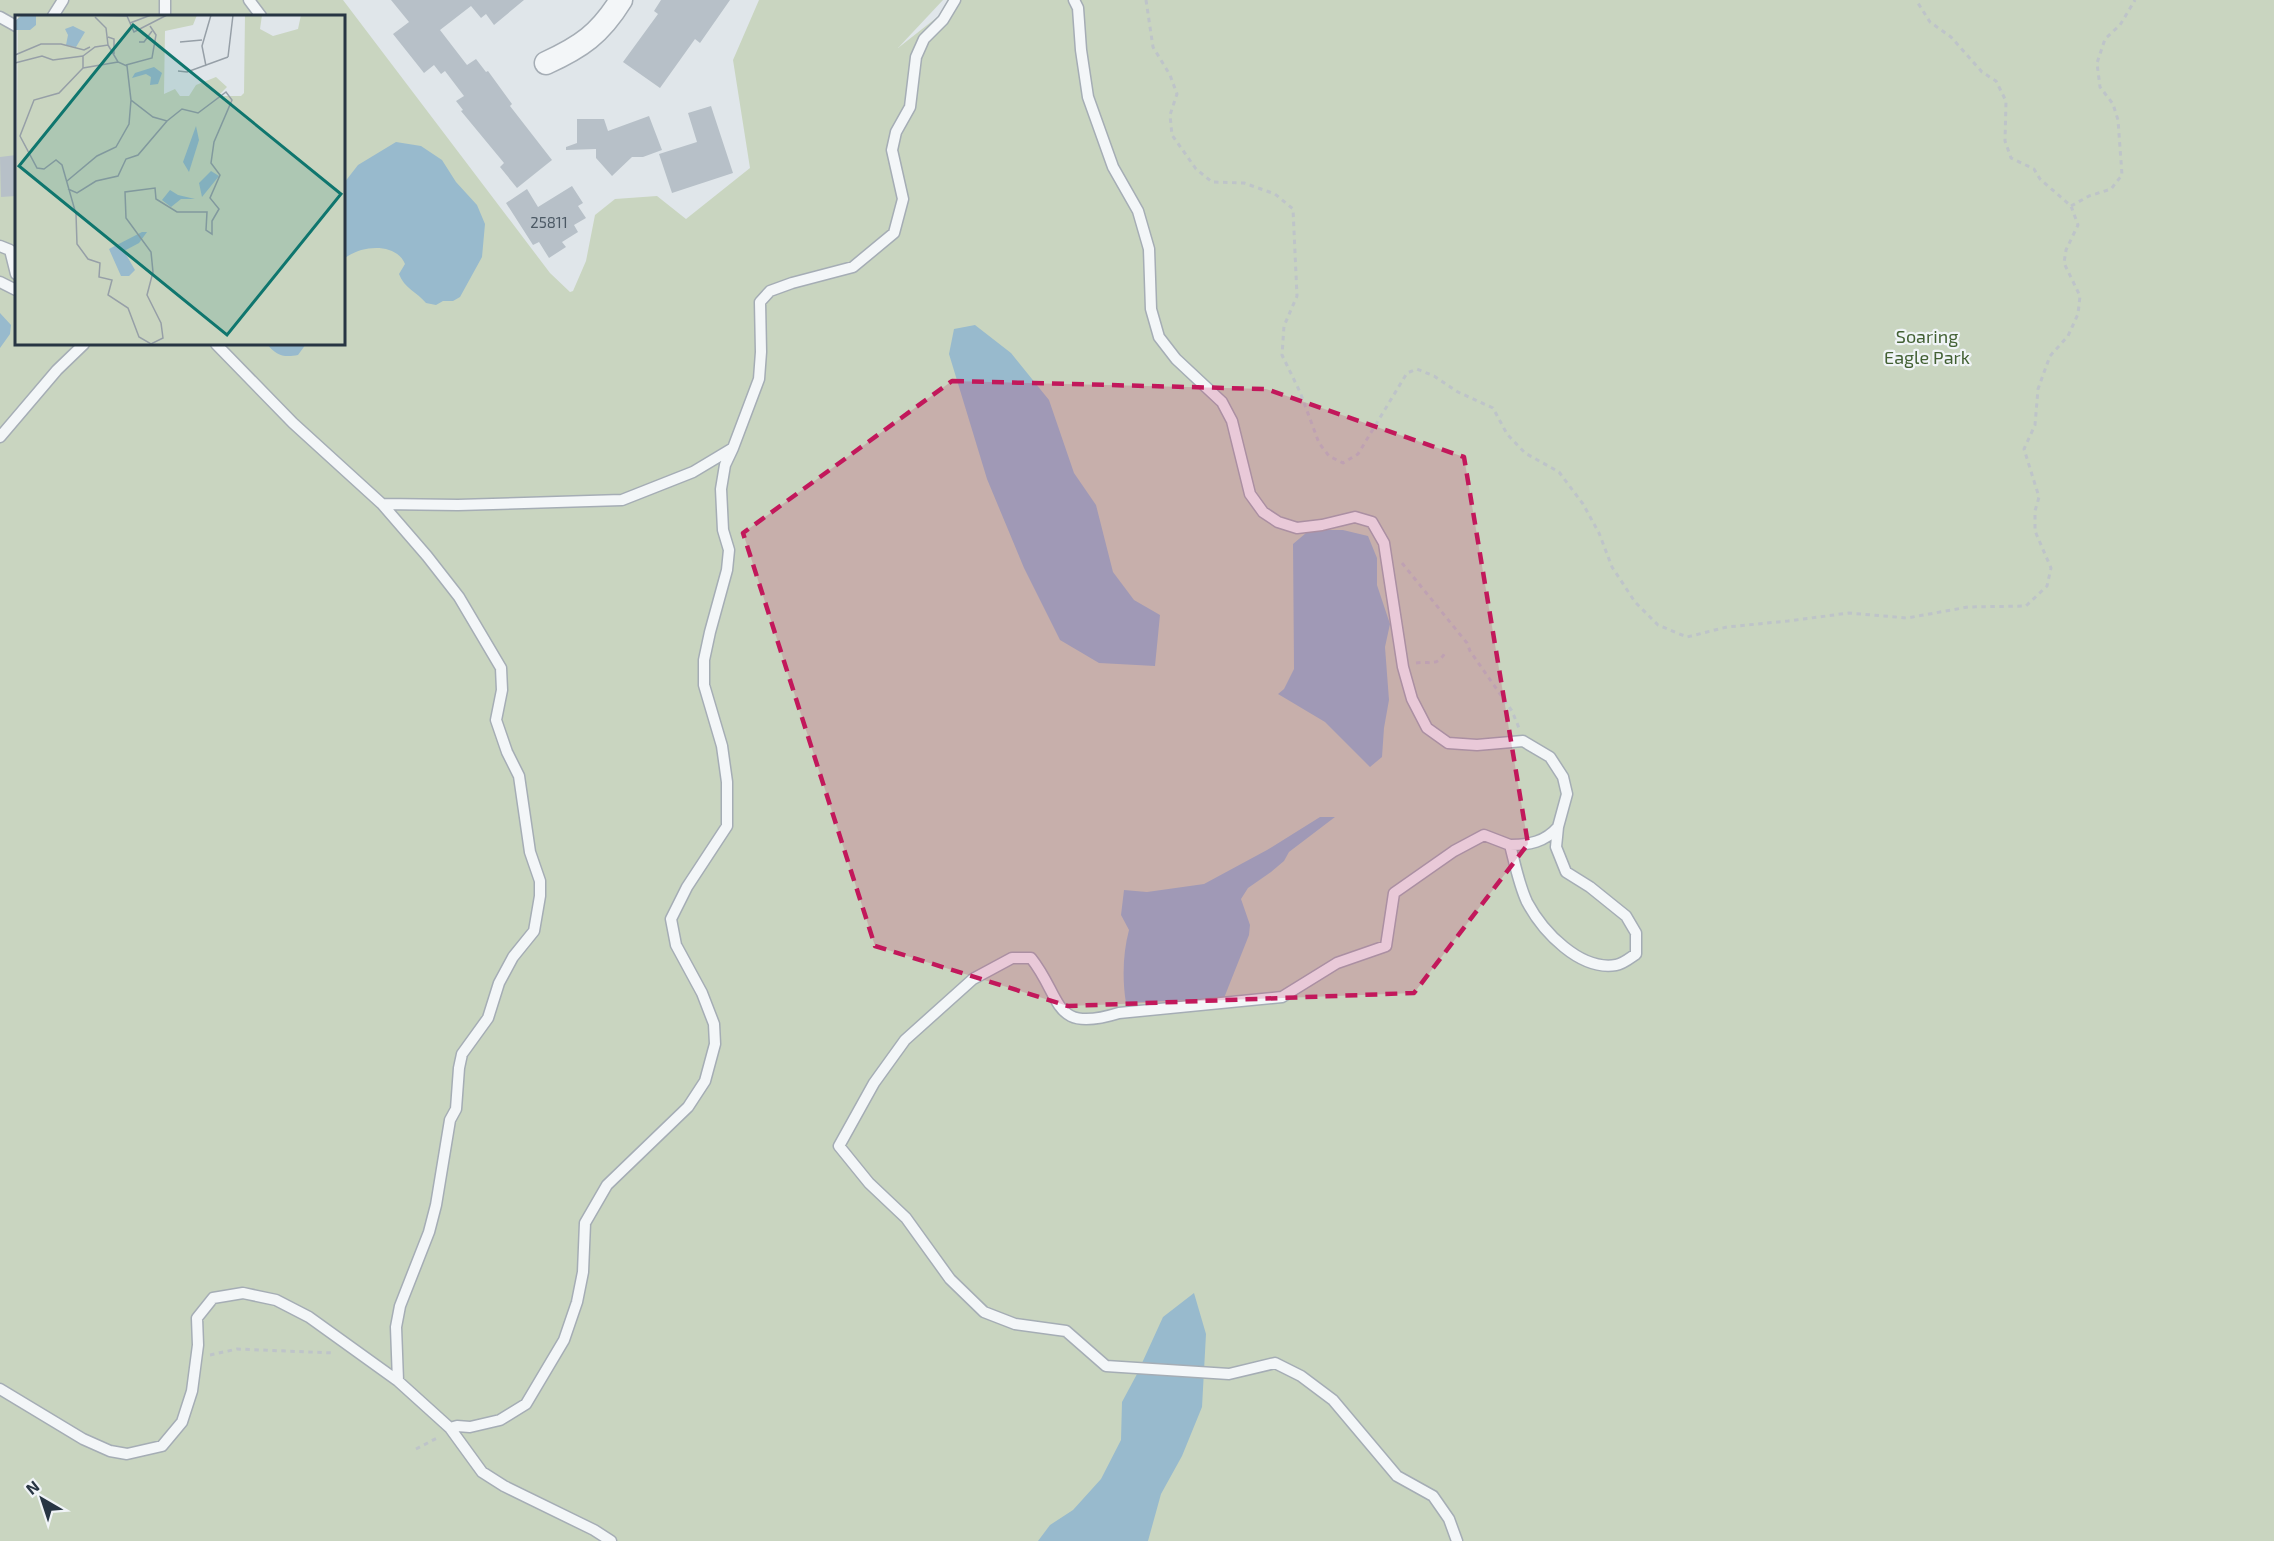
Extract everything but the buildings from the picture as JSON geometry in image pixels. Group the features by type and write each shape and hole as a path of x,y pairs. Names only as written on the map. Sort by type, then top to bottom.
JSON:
{"street":[{"path":"546,63 575,49 591,38 609,19 621,0"}],"lane":[{"path":"54,15 63,0"},
{"path":"249,0 260,15"},
{"path":"450,1428 470,1427 500,1420 526,1404 564,1340 577,1302 582,1272 585,1223 607,1185 688,1107 705,1081 716,1044 714,1024 702,993 676,945 671,919 687,886 727,826 727,782 722,746 705,685 704,660 727,570 729,550 723,530 721,489 725,465 759,379 760,302 770,291 854,267 894,233 903,199 892,150 897,132 910,107 916,57 924,39 944,20 955,0"},
{"path":"1074,0 1078,8 1088,98 1113,166 1138,211 1149,249 1151,309 1159,337 1176,359 1222,402 1232,421 1250,494 1263,512 1278,522 1297,528 1355,517 1372,522 1384,543 1403,667 1412,699 1427,728 1448,743 1477,745 1524,741 1550,757 1563,777 1567,794 1558,827 1556,847 1566,872 1626,915 1636,933 1636,954 1619,965 1599,966 1577,958 1547,930 1527,902 1510,845"},
{"path":"0,17 15,25"},
{"path":"0,246 9,250 15,271"},
{"path":"0,282 15,290"},
{"path":"0,438 57,370 83,345"},
{"path":"217,345 293,423 382,504 459,597 501,668 502,690 496,720 507,752 519,776 530,852 540,881 534,931 513,957 488,1018 462,1054 456,1109 450,1120 436,1205 429,1232 400,1306 396,1327 398,1381"},
{"path":"382,504 458,505 622,500 693,472 733,448"},
{"path":"1457,1541 1449,1519 1433,1496 1397,1476 1332,1400 1301,1376 1275,1363 1229,1374 1106,1366 1066,1331 1015,1324 984,1312 950,1279 906,1218 868,1184 838,1146 874,1083 905,1040 973,979 1012,958 1031,958 1043,974 1049,991 1063,1013 1081,1020 1101,1019 1119,1013 1282,997 1337,963 1386,946 1394,893 1454,851 1484,835 1510,845 1536,842 1549,837 1558,827"},
{"path":"0,1389 83,1439 110,1451 127,1454 162,1446 182,1422 192,1391 196,1357 196,1318 213,1298 243,1293 276,1299 309,1317 398,1381 450,1428 482,1472 504,1486 594,1530 611,1541"}],"path":[{"path":"1146,0 1153,47 1170,75 1177,94 1170,115 1172,135 1196,169 1212,182 1244,183 1275,194 1293,208 1297,296 1284,326 1282,355 1300,392 1319,443 1329,456 1343,463 1358,454 1407,373 1417,369 1434,376 1458,392 1493,408 1507,434 1525,453 1559,472 1583,504 1599,533 1612,567 1635,602 1658,625 1687,637 1727,627 1849,613 1907,618 1968,607 2026,606 2047,586 2051,568 2035,531 2035,512 2039,497 2025,449 2035,425 2038,389 2050,356 2068,336 2078,314 2080,296 2064,263 2066,250 2078,225 2071,206 2040,179 2034,168 2011,158 2005,141 2006,101 1996,81 1982,72 1951,37 1930,22 1916,0"},
{"path":"2071,206 2089,196 2111,189 2122,175 2118,120 2113,104 2100,87 2097,63 2105,39 2120,25 2135,0"},
{"path":"1384,543 1409,569 1467,643 1470,651 1512,711 1524,741"},
{"path":"1403,667 1427,662 1436,663 1441,661 1445,653"},
{"path":"196,1357 237,1349 323,1353 354,1350"},
{"path":"416,1449 445,1434 450,1428"}],"highlighted area":[{"path":"952,381 1266,389 1464,457 1528,844 1414,993 1068,1006 875,946 743,533"}],"green space":[{"name":"Soaring Eagle Park","path":"0,0 343,0 550,273 570,292 573,291 586,261 595,215 615,199 657,196 686,219 750,168 733,60 759,0 943,0 898,48 959,0 2274,0 2274,1541 0,1541"}],"water":[{"path":"396,142 421,146 442,160 456,182 477,205 485,224 482,257 460,297 436,305 426,303 401,279 399,274 405,264 400,257 386,249 359,251 345,258 345,182 358,165"},
{"path":"0,313 11,325 10,334 0,348"},
{"path":"975,325 1011,353 1049,400 1074,473 1096,505 1113,572 1134,600 1160,615 1155,666 1099,663 1060,640 1024,568 987,479 949,354 954,329"},
{"path":"268,345 305,345 298,355 284,356"},
{"path":"1343,530 1368,536 1377,558 1377,585 1390,624 1385,647 1389,700 1382,757 1370,767 1325,722 1278,694 1284,689 1294,669 1293,544 1306,533"},
{"path":"1320,817 1335,817 1289,852 1284,861 1248,888 1241,899 1250,925 1249,935 1224,998 1126,1003 1124,966 1129,930 1121,915 1124,890 1147,892 1204,884 1267,850"},
{"path":"1194,1293 1206,1334 1202,1407 1182,1456 1161,1494 1148,1541 1038,1541 1050,1525 1073,1510 1101,1479 1121,1440 1122,1402 1163,1317"}]}
